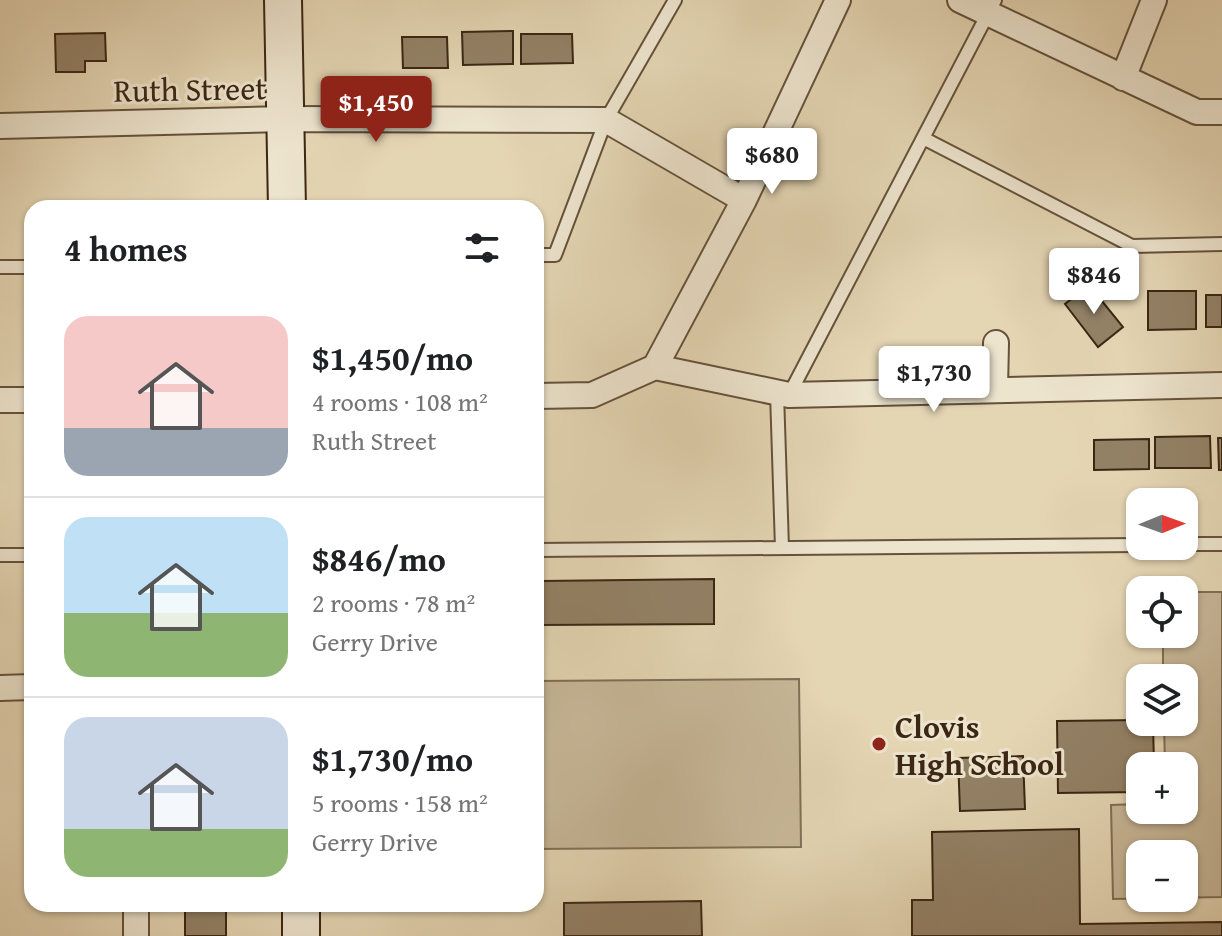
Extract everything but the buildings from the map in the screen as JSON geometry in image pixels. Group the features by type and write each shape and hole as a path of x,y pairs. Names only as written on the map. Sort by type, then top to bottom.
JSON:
{"street":[{"path":"283,0 287,200"},
{"path":"655,367 744,200 838,0"},
{"path":"960,0 991,7 1123,78 1197,112 1222,112"},
{"path":"1123,78 1154,0"},
{"name":"Ruth Street","path":"0,126 286,119 606,120 744,200"},
{"path":"995,388 996,343"},
{"path":"544,396 592,395 655,367 783,394 1222,385"},
{"path":"0,400 24,400"},
{"path":"0,688 24,687"},
{"path":"136,912 136,936"},
{"path":"301,912 301,936"}],"lane":[{"path":"544,255 555,255 606,120 674,0"},
{"path":"782,548 783,394 991,7"},
{"path":"923,138 1132,246 1222,244"},
{"path":"0,267 24,267"},
{"path":"1198,544 1222,544"},
{"path":"544,550 1126,545"},
{"path":"0,555 24,555"}],"shaded area":[{"path":"1198,592 1222,592 1222,897 1198,898 1198,840 1126,840 1126,899 1113,899 1111,805 1126,804 1126,824 1198,824 1198,752 1165,752 1164,736 1198,736 1198,664 1163,664 1163,648 1198,648"},
{"path":"799,679 801,847 544,849 544,681"}],"place":[{"name":"Clovis High School","path":"879,744"}]}
